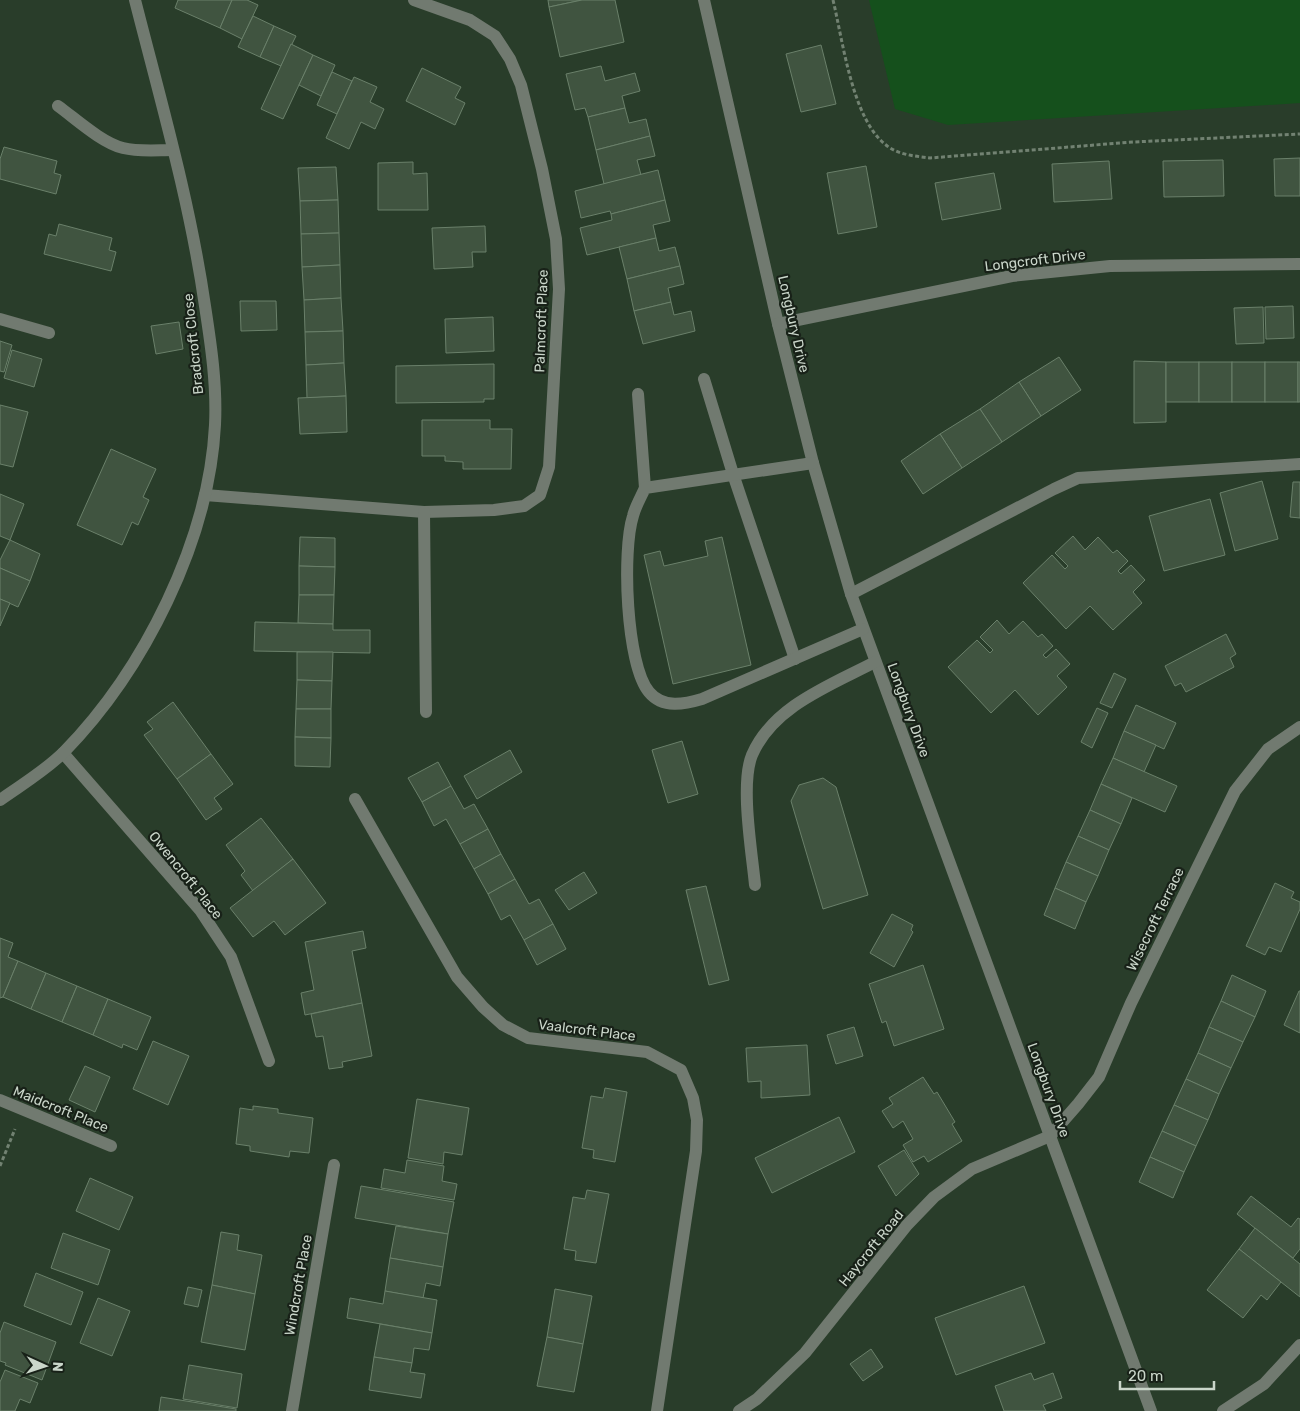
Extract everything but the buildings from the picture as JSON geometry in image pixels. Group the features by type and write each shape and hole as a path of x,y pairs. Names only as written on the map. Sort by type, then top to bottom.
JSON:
{"street":[{"name":"Bradcroft Close","path":"0,800 63,753 95,715 143,649 178,583 204,495 215,426 213,359 195,238 135,0"},
{"name":"Palmcroft Place","path":"204,495 424,512 494,510 524,506 540,495 549,467 559,289 556,239 542,169 521,85 510,59 495,36 470,20 414,0"},
{"name":"Longbury Drive","path":"704,0 778,324 813,463 851,594 1151,1411"},
{"path":"58,106 121,148 173,150"},
{"name":"Longcroft Drive","path":"778,324 1012,276 1110,266 1300,264"},
{"path":"0,320 49,333"},
{"path":"704,379 733,474 795,659"},
{"path":"638,394 645,488 632,516 627,552 630,617 638,674 650,693 662,701 680,705 702,699 863,629"},
{"path":"645,488 813,463"},
{"path":"851,594 1078,478 1300,464"},
{"path":"424,512 426,712"},
{"path":"755,885 747,787 752,757 764,735 798,703 875,662"},
{"name":"Wisecroft Terrace","path":"1050,1136 1098,1077 1131,1003 1235,791 1268,748 1300,727"},
{"name":"Owencroft Place","path":"63,753 200,910 231,957 270,1061"},
{"name":"Vaalcroft Place","path":"355,799 457,977 503,1026 528,1038 647,1052 681,1070 693,1098 697,1120 696,1151 658,1411"},
{"name":"Maidcroft Place","path":"0,1100 111,1146"},
{"name":"Haycroft Road","path":"739,1411 757,1399 806,1353 907,1226 934,1197 972,1169 1050,1136"},
{"name":"Windcroft Place","path":"292,1411 334,1165"},
{"path":"1222,1411 1264,1384 1300,1345"}],"path":[{"path":"833,0 859,107 874,134 887,146 904,154 930,158 1133,142 1300,134"},
{"path":"0,1166 23,1111"}],"green space":[{"path":"869,0 1300,0 1300,103 948,125 895,109"}]}
